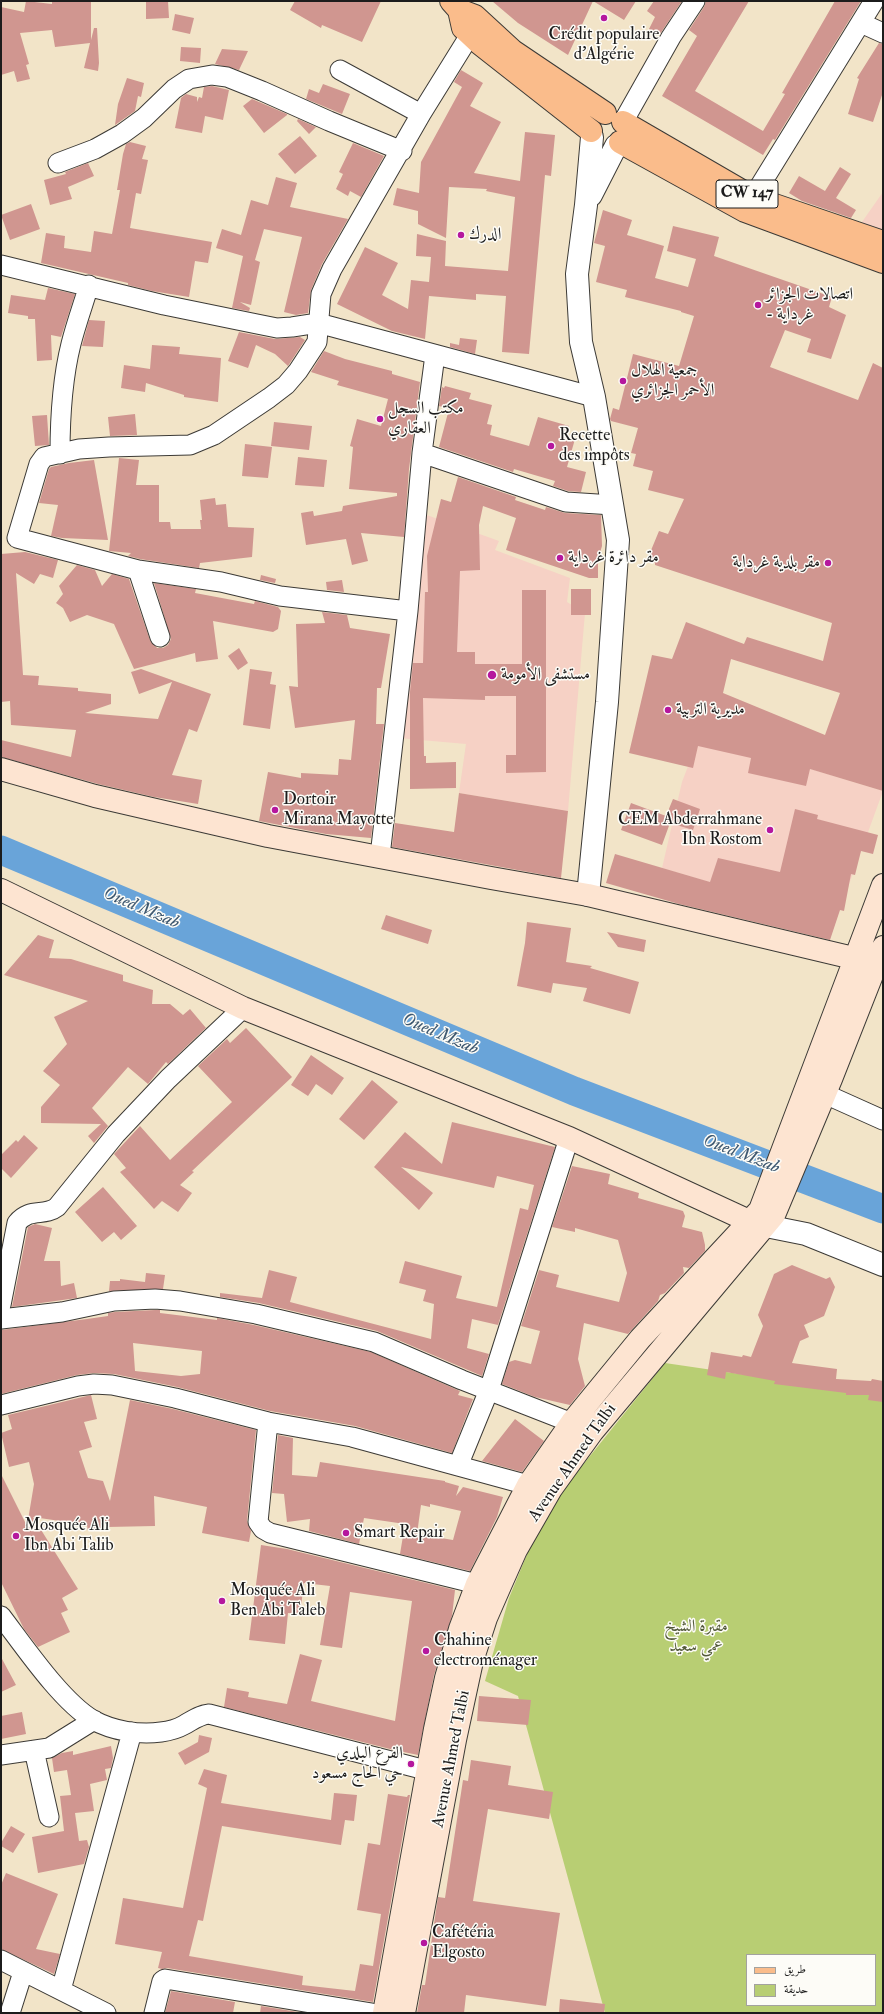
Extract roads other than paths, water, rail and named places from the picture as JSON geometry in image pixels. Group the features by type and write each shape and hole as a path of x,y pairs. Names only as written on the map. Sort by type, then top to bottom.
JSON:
{"main road":[{"name":"CW 147","path":"454,4 463,28 470,36 591,134 599,145 610,148 616,131"},
{"name":"CW 147","path":"454,4 475,16 513,51 616,131 749,204 883,262"},
{"path":"591,134 596,118 616,131"},
{"name":"CW 147","path":"749,204 883,242"},
{"path":"1,769 95,796 261,834 588,895 856,958 881,959 817,1096 763,1218 645,1334 572,1422 528,1485 477,1584 460,1629 446,1678 426,1770 384,2013"},
{"path":"817,1096 856,958 883,885"},
{"path":"1,890 243,1008 569,1138 763,1218"},
{"name":"Avenue Ahmed Talbi","path":"404,2013 448,1777 472,1661 486,1618 516,1550 551,1489 592,1432 763,1218"}],"street":[{"path":"586,205 616,131 671,37 695,1"},
{"path":"749,204 874,1"},
{"path":"860,22 883,33"},
{"path":"408,611 280,596 221,582 138,570 17,538 41,459 78,449 190,445 205,440 269,398 286,385 298,371 317,342 319,306 325,283 402,151 421,114 470,36"},
{"path":"340,70 421,114"},
{"path":"58,163 95,149 122,134 144,118 174,88 189,79 212,75 227,78 262,91 402,151"},
{"path":"588,895 607,702 618,540 594,397 581,342 577,274 586,205 591,134"},
{"path":"1,265 89,285 164,305 257,324 292,327 318,323 594,397"},
{"path":"60,454 60,426 66,367 71,343 89,285"},
{"path":"380,856 408,611 422,453 435,355"},
{"path":"422,453 566,502 613,505"},
{"path":"138,570 160,636"},
{"path":"1,1305 17,1223 21,1218 27,1214 48,1211 57,1207 116,1134 168,1079 243,1008"},
{"path":"817,1096 883,1120"},
{"path":"458,1466 489,1390 569,1138"},
{"path":"763,1218 883,1265"},
{"path":"1,1318 62,1312 114,1301 160,1299 256,1314 374,1342 462,1380 572,1422 592,1432"},
{"path":"1,1405 78,1386 104,1384 175,1398 268,1422 352,1437 528,1485"},
{"path":"268,1422 258,1522 263,1529 270,1533 477,1584"},
{"path":"1,1616 34,1660 79,1709 94,1720 112,1728 132,1732 160,1732 176,1729 199,1716 209,1714 448,1777"},
{"path":"1,1755 49,1748 94,1720"},
{"path":"61,1990 132,1732"},
{"path":"34,1750 50,1817"},
{"path":"1,1960 106,2013"},
{"path":"10,2013 23,1972"},
{"path":"154,2013 162,1981 165,1979 372,2013"}],"waterway":[{"name":"Oued Mzab","path":"1,850 574,1091 883,1209"}],"place":[{"name":"Crédit populaire d'Algérie","path":"604,18"},
{"name":"الدرك","path":"461,235"},
{"name":"اتصالات الجزائر - غرداية","path":"758,305"},
{"name":"جمعية الهلال الأحمر الجزائري","path":"623,381"},
{"name":"مكتب السجل العقاري","path":"380,419"},
{"name":"Recette des impôts","path":"551,446"},
{"name":"مقر دائرة غرداية","path":"560,558"},
{"name":"مقر بلدية غرداية","path":"828,563"},
{"name":"مستشفى الأمومة","path":"492,675"},
{"name":"مديرية التربية","path":"668,710"},
{"name":"Dortoir Mirana Mayotte","path":"275,810"},
{"name":"CEM Abderrahmane Ibn Rostom","path":"770,830"},
{"name":"Smart Repair","path":"346,1533"},
{"name":"Mosquée Ali Ibn Abi Talib","path":"16,1536"},
{"name":"Mosquée Ali Ben Abi Taleb","path":"222,1601"},
{"name":"Chahine electroménager","path":"426,1651"},
{"name":"الفرع البلدي حي الحاج مسعود","path":"411,1764"},
{"name":"Cafétéria Elgosto","path":"424,1943"}],"park label":[{"name":"مقبرة الشيخ عمي سعيد","path":"696,1637"}]}
